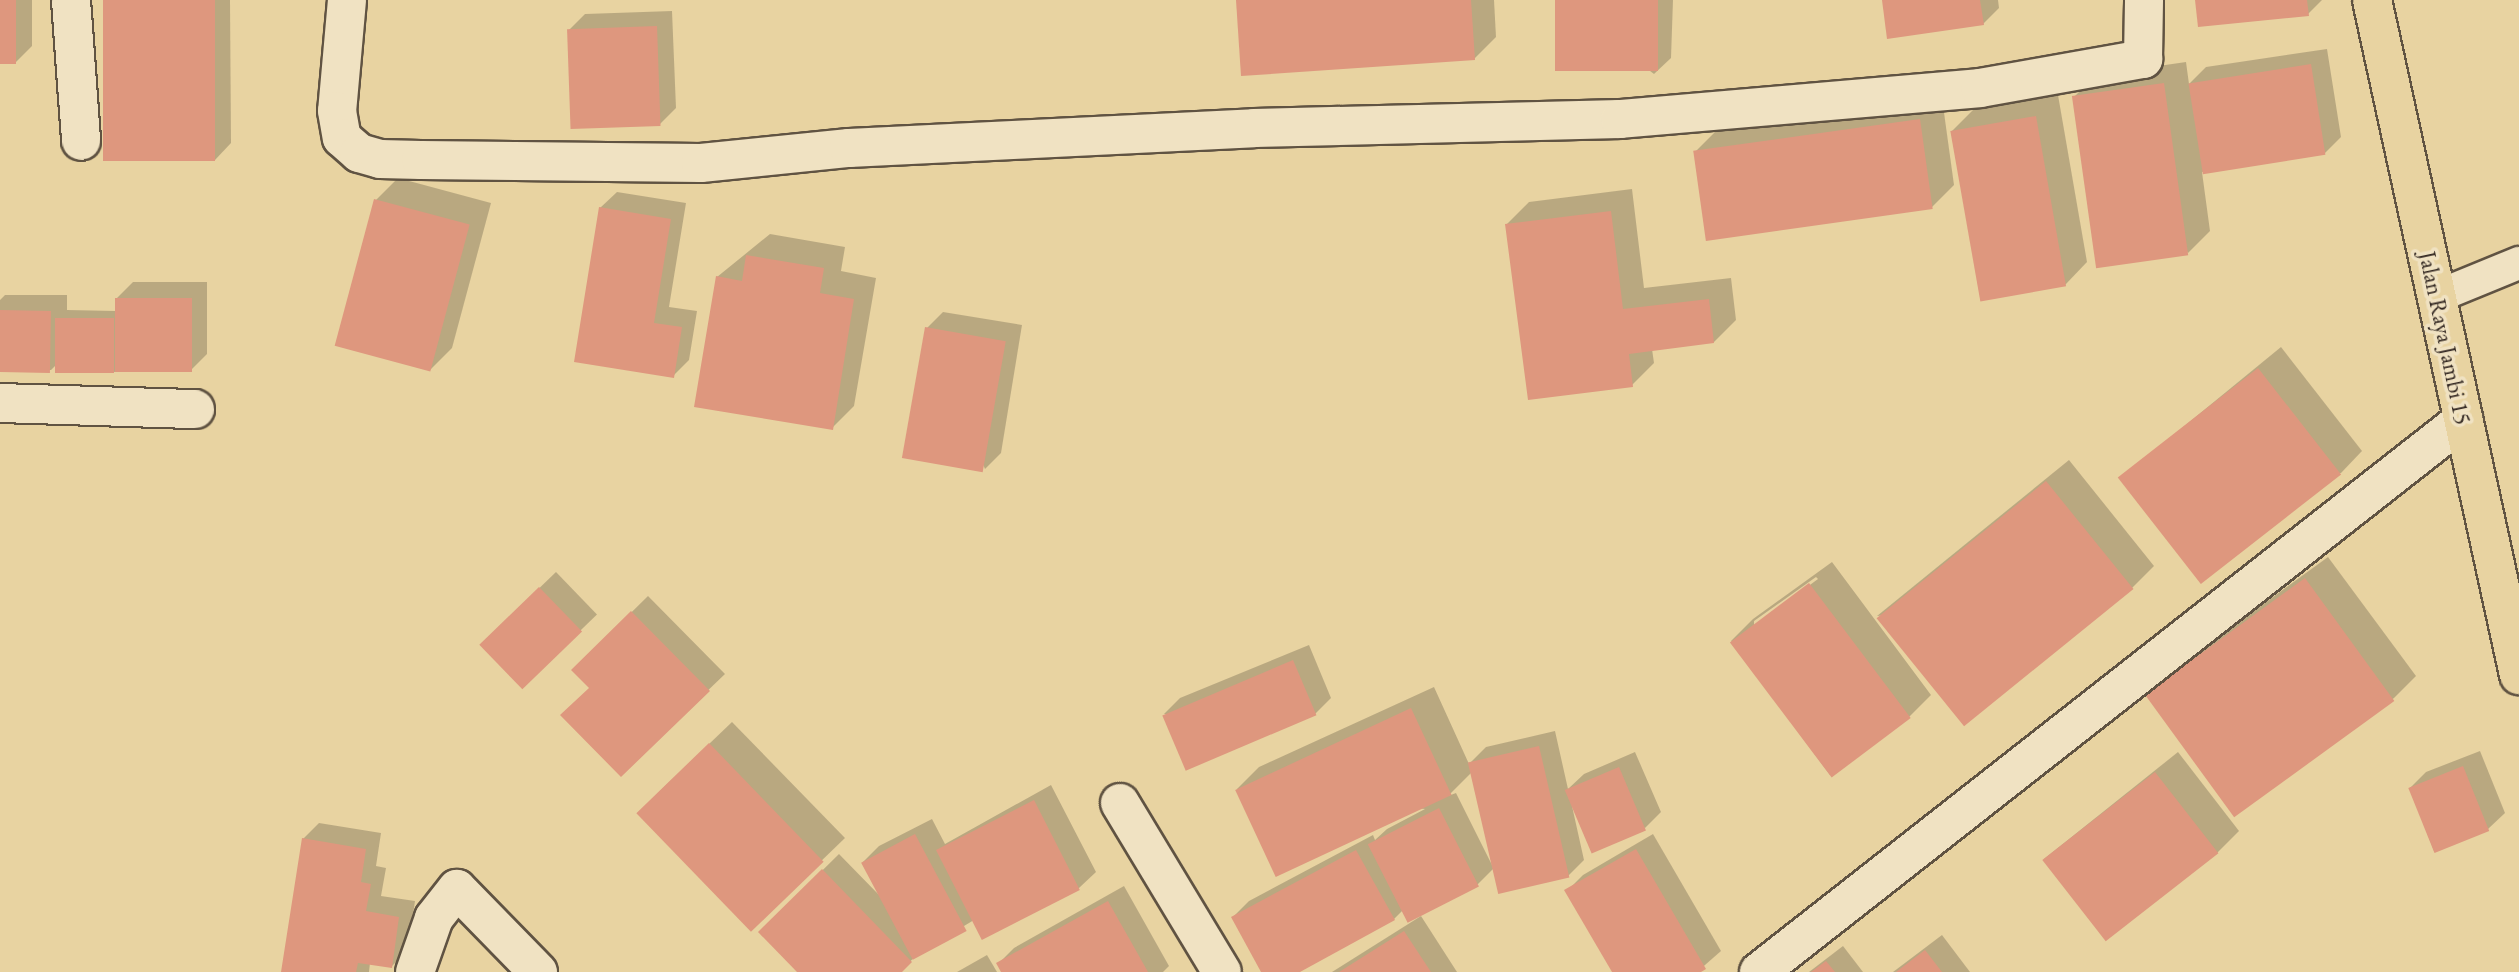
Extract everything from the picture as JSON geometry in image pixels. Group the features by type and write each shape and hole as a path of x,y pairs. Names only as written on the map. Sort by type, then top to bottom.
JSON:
{"highway":[{"name":"Jalan Raya Jambi 15","path":"2372,0 2519,676"}],"street":[{"path":"71,0 81,141"},
{"path":"348,0 337,111 342,138 359,153 421,160 701,163 849,148 1254,128 1620,119 1980,88 2143,59 2144,0"},
{"path":"0,404 195,409"},
{"path":"1759,972 2463,421"},
{"path":"1120,803 1222,972"},
{"path":"415,972 434,918 457,889 538,972"}],"lane":[{"path":"2436,297 2519,263"}],"building":[{"path":"0,0 16,0 16,64 0,64"},
{"path":"103,0 215,0 215,161 103,161"},
{"path":"1236,0 1471,0 1475,60 1241,76"},
{"path":"1555,0 1658,0 1658,71 1555,71"},
{"path":"1882,0 1980,0 1984,25 1887,39"},
{"path":"2195,0 2307,0 2309,16 2198,27"},
{"path":"657,26 660,126 571,129 567,29"},
{"path":"2311,64 2325,155 2203,174 2189,83"},
{"path":"2164,83 2188,255 2096,268 2072,96"},
{"path":"2036,116 2066,286 1980,301 1950,131"},
{"path":"1920,119 1933,209 1706,241 1693,151"},
{"path":"374,199 470,225 430,371 335,346"},
{"path":"599,207 671,219 654,323 682,327 674,378 574,362"},
{"path":"1611,211 1623,309 1709,299 1714,343 1629,354 1633,387 1528,400 1505,224"},
{"path":"746,255 824,268 820,293 854,299 833,430 694,407 716,276 742,281"},
{"path":"115,298 192,298 192,372 115,372"},
{"path":"0,310 51,311 50,373 0,372"},
{"path":"55,318 114,318 114,373 55,373"},
{"path":"925,327 1006,341 983,472 902,458"},
{"path":"2258,368 2341,474 2201,584 2118,478"},
{"path":"2046,481 2133,589 1964,726 1877,618"},
{"path":"2305,578 2394,701 2234,817 2145,694"},
{"path":"1809,583 1911,718 1832,778 1730,643"},
{"path":"539,587 582,632 522,689 479,645"},
{"path":"631,611 710,691 621,777 560,715 589,688 571,670"},
{"path":"1293,660 1316,715 1186,771 1162,715"},
{"path":"1411,708 1452,795 1276,877 1235,790"},
{"path":"709,743 824,862 751,932 636,813"},
{"path":"1539,746 1569,878 1498,894 1468,762"},
{"path":"2463,766 2489,831 2435,853 2408,788"},
{"path":"1619,767 1646,831 1592,854 1565,790"},
{"path":"2155,772 2218,853 2106,941 2042,860"},
{"path":"1034,800 1080,890 982,940 936,850"},
{"path":"1439,808 1479,886 1408,923 1368,844"},
{"path":"915,834 967,931 913,960 861,863"},
{"path":"302,838 366,849 361,882 371,884 366,911 399,917 392,968 358,963 356,972 281,972"},
{"path":"1636,849 1706,969 1701,972 1612,972 1564,890"},
{"path":"1356,850 1395,920 1300,972 1261,972 1231,917"},
{"path":"822,869 912,962 902,972 797,972 758,932"},
{"path":"1108,901 1148,972 1001,972 996,963"},
{"path":"1404,931 1431,972 1339,972"},
{"path":"1925,950 1942,972 1896,972"},
{"path":"1826,961 1835,972 1811,972"}]}
